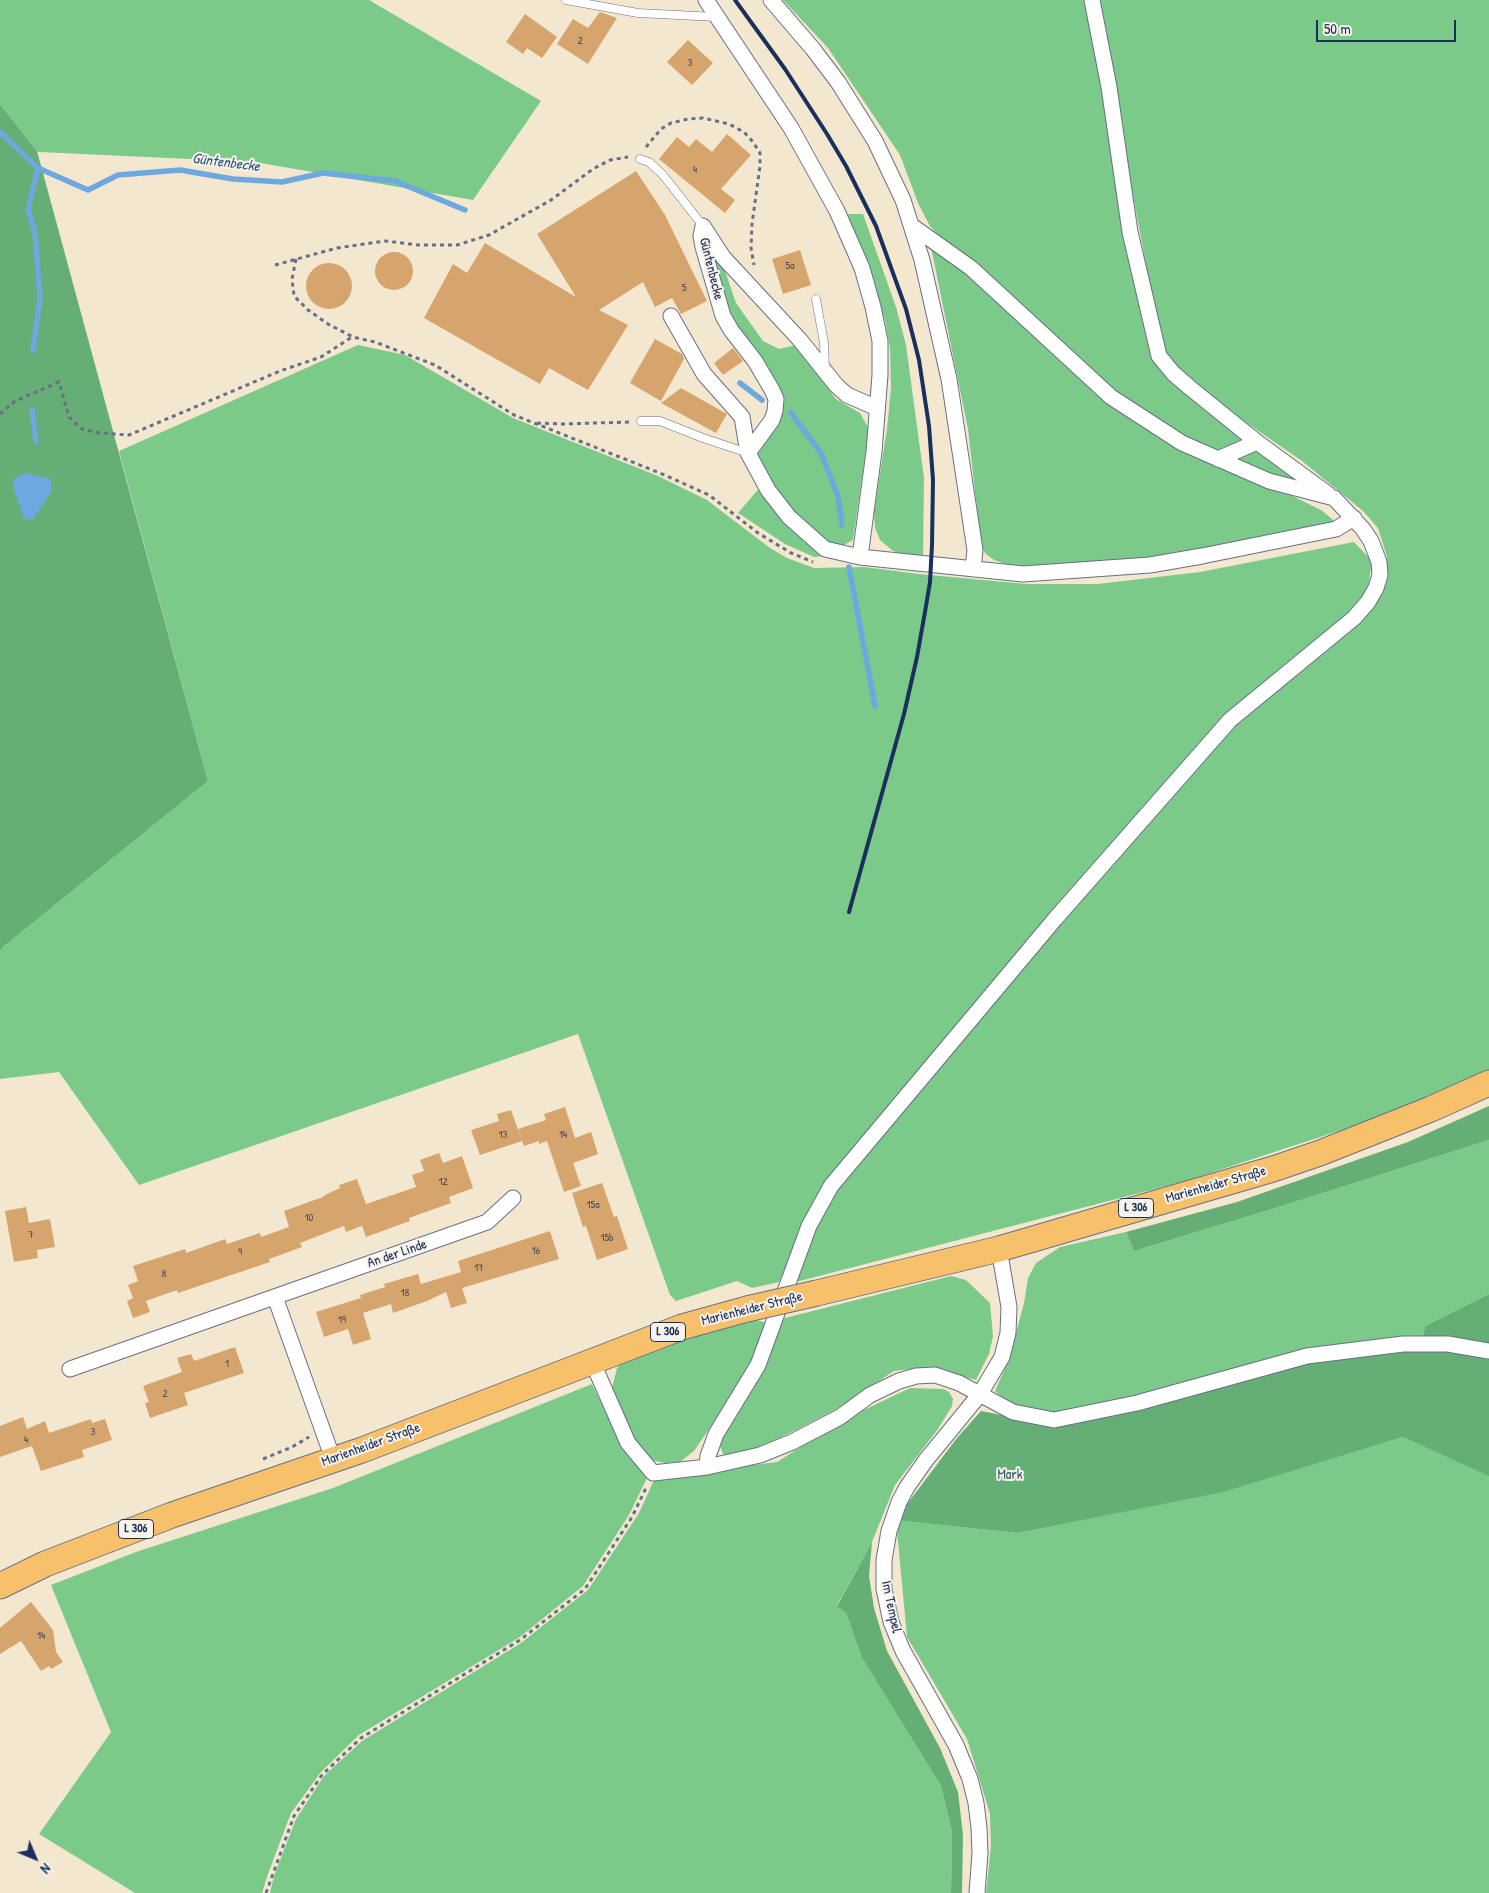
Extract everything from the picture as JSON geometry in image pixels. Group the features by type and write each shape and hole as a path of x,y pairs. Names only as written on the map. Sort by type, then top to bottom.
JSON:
{"main road":[{"name":"Marienheider Straße","path":"0,1586 45,1564 172,1515 362,1450 682,1327 747,1309 999,1249 1320,1153 1431,1109 1489,1083"}],"street":[{"path":"706,0 790,128 837,211 862,268 874,307 880,340 880,375 874,452 860,557"},
{"path":"771,0 832,73 870,133 888,167 912,226 922,260 949,379 975,550 973,569"},
{"path":"707,1467 708,1456 716,1434 758,1365 809,1226 831,1186 1054,919 1230,720 1354,618 1368,602 1378,582 1379,562 1371,540 1354,518 1334,498 1257,442 1172,373 1160,356 1130,232 1109,87 1092,0"},
{"name":"Güntenbecke","path":"702,226 723,257 800,340 836,386 847,395 877,408"},
{"name":"Güntenbecke","path":"702,226 703,247 724,316 731,330 759,368 776,399 772,420 748,453"},
{"path":"912,226 971,268 1111,397 1182,443 1269,481 1334,498"},
{"path":"671,316 704,374 742,416 748,453 768,490 788,517 824,549 860,557 1023,574 1150,565 1336,529 1354,518"},
{"path":"1218,459 1257,442"},
{"name":"An der Linde","path":"70,1369 486,1222 513,1198"},
{"name":"Im Tempel","path":"977,1893 980,1853 979,1828 976,1802 970,1780 956,1745 903,1651 894,1629 884,1588 884,1560 889,1530 898,1502 926,1460 980,1394 1002,1357 1008,1334 1009,1307 999,1249"},
{"path":"275,1297 333,1459"},
{"path":"592,1361 628,1443 653,1474 707,1467 760,1455 792,1442 840,1418 870,1395 899,1381 916,1376 935,1375 959,1383 1013,1412 1054,1420 1137,1403 1307,1356 1403,1344 1448,1344 1489,1352"}],"lane":[{"path":"566,0 638,13 717,17"},
{"path":"640,159 649,162 663,175 702,226"},
{"path":"816,299 826,360 824,371"},
{"path":"641,422 660,421 748,453"}],"path":[{"path":"275,264 336,248 385,241 418,245 457,245 489,235 510,225 551,200 593,169 610,160 632,157 640,159 661,129 682,120 703,118 729,124 744,132 760,153 759,181 752,224 751,248 754,268"},
{"path":"296,259 292,279 294,296 308,310 328,324 353,337 375,342 435,365 514,415 709,495 758,533 791,553 816,562"},
{"path":"0,414 14,401 59,382 69,417 82,429 99,433 129,435 320,356 353,337"},
{"path":"532,422 563,424 641,422"},
{"path":"266,1893 294,1816 322,1775 360,1738 520,1640 585,1589 632,1517 653,1474"}],"green space":[{"path":"0,0 369,0 541,101 473,200 255,162 39,152 0,104"},
{"path":"783,0 1087,0 1156,357 1222,418 1306,488 1185,439 1115,394 945,244 930,226 918,203 900,155 828,48"},
{"path":"1096,0 1489,0 1489,1073 1366,1122 1186,1181 792,1283 803,1250 835,1190 1058,922 1232,724 1385,580 1387,557 1378,528 1363,511 1302,461 1228,410 1163,354"},
{"path":"0,104 37,151 208,781 3,947 0,952"},
{"path":"847,214 863,214 896,307 906,345 924,478 923,559 905,556 893,551 880,540 875,528 874,512 887,429 891,388 890,348 885,320"},
{"path":"931,247 969,272 1109,401 1321,510 1338,524 1195,552 1092,564 1011,566 994,560 986,554 981,546 968,429"},
{"path":"710,248 724,268 736,303 763,341 779,349 796,345 836,399 860,413 869,429 853,540 840,547 822,541 791,512 758,459 757,452 780,413 727,313"},
{"path":"358,345 405,355 513,418 658,476 707,500 770,548 787,558 814,568 864,567 1026,584 1098,584 1200,572 1354,542 1372,561 1367,594 1331,631 1229,715 805,1223 779,1282 752,1288 737,1281 676,1301 670,1295 578,1034 139,1185 59,1072 0,1079 0,952 3,947 208,781 119,451"},
{"path":"761,486 793,530 823,556 814,557 785,544 738,513"},
{"path":"1489,1106 1489,1140 1134,1251 1126,1232 1237,1202 1408,1142"},
{"path":"1489,1140 1489,1294 1425,1326 1422,1342 1164,1390 1053,1416 1014,1408 995,1391 1009,1359 1024,1303 1028,1278 1036,1263 1060,1247 1126,1232 1134,1251"},
{"path":"951,1276 966,1280 990,1303 993,1336 989,1354 976,1380 929,1367 894,1371 835,1410 768,1444 730,1457 723,1454 720,1446 723,1436 781,1319"},
{"name":"Mark","path":"1489,1294 1489,1476 1403,1437 1223,1492 1018,1533 895,1520 957,1438 981,1411 1053,1425 1307,1362 1399,1350 1417,1352 1422,1342 1425,1326"},
{"path":"757,1320 767,1323 740,1384 694,1451 680,1462 666,1463 655,1461 641,1451 632,1441 612,1388 617,1368 623,1361 687,1336"},
{"path":"592,1384 605,1411 648,1476 629,1515 583,1586 520,1637 359,1735 321,1772 291,1813 262,1893 135,1893 39,1834 111,1732 51,1585 136,1552 333,1488"},
{"path":"910,1388 944,1389 949,1392 953,1399 952,1406 938,1429 895,1485 872,1542 837,1605 846,1613 862,1658 941,1786 952,1832 951,1893 270,1893 274,1876 296,1819 324,1776 362,1741 521,1643 588,1590 639,1513 655,1478 680,1478 720,1469 777,1462 845,1419"},
{"path":"1403,1437 1489,1475 1489,1893 986,1893 991,1846 990,1814 967,1739 907,1637 896,1520 1018,1533 1223,1491"},
{"path":"872,1542 869,1576 874,1608 887,1651 940,1748 958,1792 963,1835 962,1893 951,1893 952,1832 941,1786 862,1658 846,1613 837,1606"}],"water":[{"path":"25,473 51,479 52,491 32,521 24,518 14,490 13,479"}],"building":[{"path":"600,12 617,18 588,64 557,44 573,19 588,28"},
{"path":"525,14 557,37 542,58 527,48 523,54 506,42"},
{"path":"688,40 713,63 692,85 667,62"},
{"path":"727,134 751,155 721,189 735,200 725,213 659,159 677,137 689,147 696,139 712,152"},
{"path":"636,171 665,215 707,301 681,314 672,298 655,307 643,282 599,310 628,325 588,390 549,368 540,384 424,318 453,264 467,273 485,243 576,297 537,234"},
{"path":"800,250 811,285 783,294 772,259"},
{"path":"394,252 407,258 413,271 407,284 394,290 381,284 375,271 381,258"},
{"path":"334,263 346,269 351,277 351,295 346,303 338,308 324,309 312,303 307,295 306,281 312,269 320,264"},
{"path":"655,339 682,354 684,359 661,401 630,383"},
{"path":"733,348 743,361 723,375 714,363"},
{"path":"681,388 727,414 716,433 661,403"},
{"path":"565,1107 575,1138 591,1132 598,1154 573,1163 581,1186 564,1192 547,1141 539,1144 539,1141 524,1146 518,1129 546,1120 544,1114"},
{"path":"511,1110 522,1141 480,1155 471,1130 499,1121 497,1114"},
{"path":"439,1153 443,1163 462,1156 473,1188 449,1197 451,1203 409,1218 410,1221 366,1237 362,1226 346,1232 344,1226 300,1243 302,1247 269,1259 270,1262 178,1293 177,1290 146,1301 150,1312 133,1318 127,1301 133,1298 128,1285 138,1281 133,1266 185,1249 186,1253 225,1239 227,1244 260,1233 261,1237 289,1227 284,1211 323,1197 340,1188 339,1185 357,1179 366,1204 416,1187 412,1175 424,1171 420,1160"},
{"path":"602,1183 614,1217 617,1216 628,1249 597,1260 586,1226 583,1227 572,1193"},
{"path":"26,1207 29,1223 50,1219 55,1247 37,1250 38,1258 14,1262 5,1211"},
{"path":"550,1231 559,1259 462,1288 467,1303 451,1308 446,1292 393,1313 391,1304 363,1313 371,1339 353,1345 348,1329 324,1337 316,1312 361,1298 360,1295 385,1287 384,1284 418,1274 421,1284 461,1272 458,1261"},
{"path":"235,1347 244,1373 184,1393 188,1405 150,1418 145,1403 149,1402 143,1386 182,1372 177,1358 191,1354 194,1361"},
{"path":"23,1417 27,1429 45,1421 49,1433 91,1419 92,1423 105,1419 112,1440 82,1450 84,1457 41,1471 32,1446 0,1457 0,1426"},
{"path":"31,1602 53,1630 56,1652 63,1662 51,1669 49,1666 41,1671 21,1641 0,1654 0,1628"}],"waterway":[{"name":"Güntenbecke","path":"0,132 38,168 88,190 118,175 180,170 233,179 282,182 323,173 395,181 465,210"},
{"path":"33,350 40,298 35,233 28,209 38,168"},
{"name":"Güntenbecke","path":"740,383 762,400"},
{"path":"32,409 36,442"},
{"name":"Güntenbecke","path":"791,413 821,453 838,496 842,525"},
{"path":"849,567 875,706"}],"railway":[{"path":"735,0 785,69 827,134 846,166 876,226 906,309 919,360 929,426 933,480 930,582 917,657 904,714 849,912"}]}
